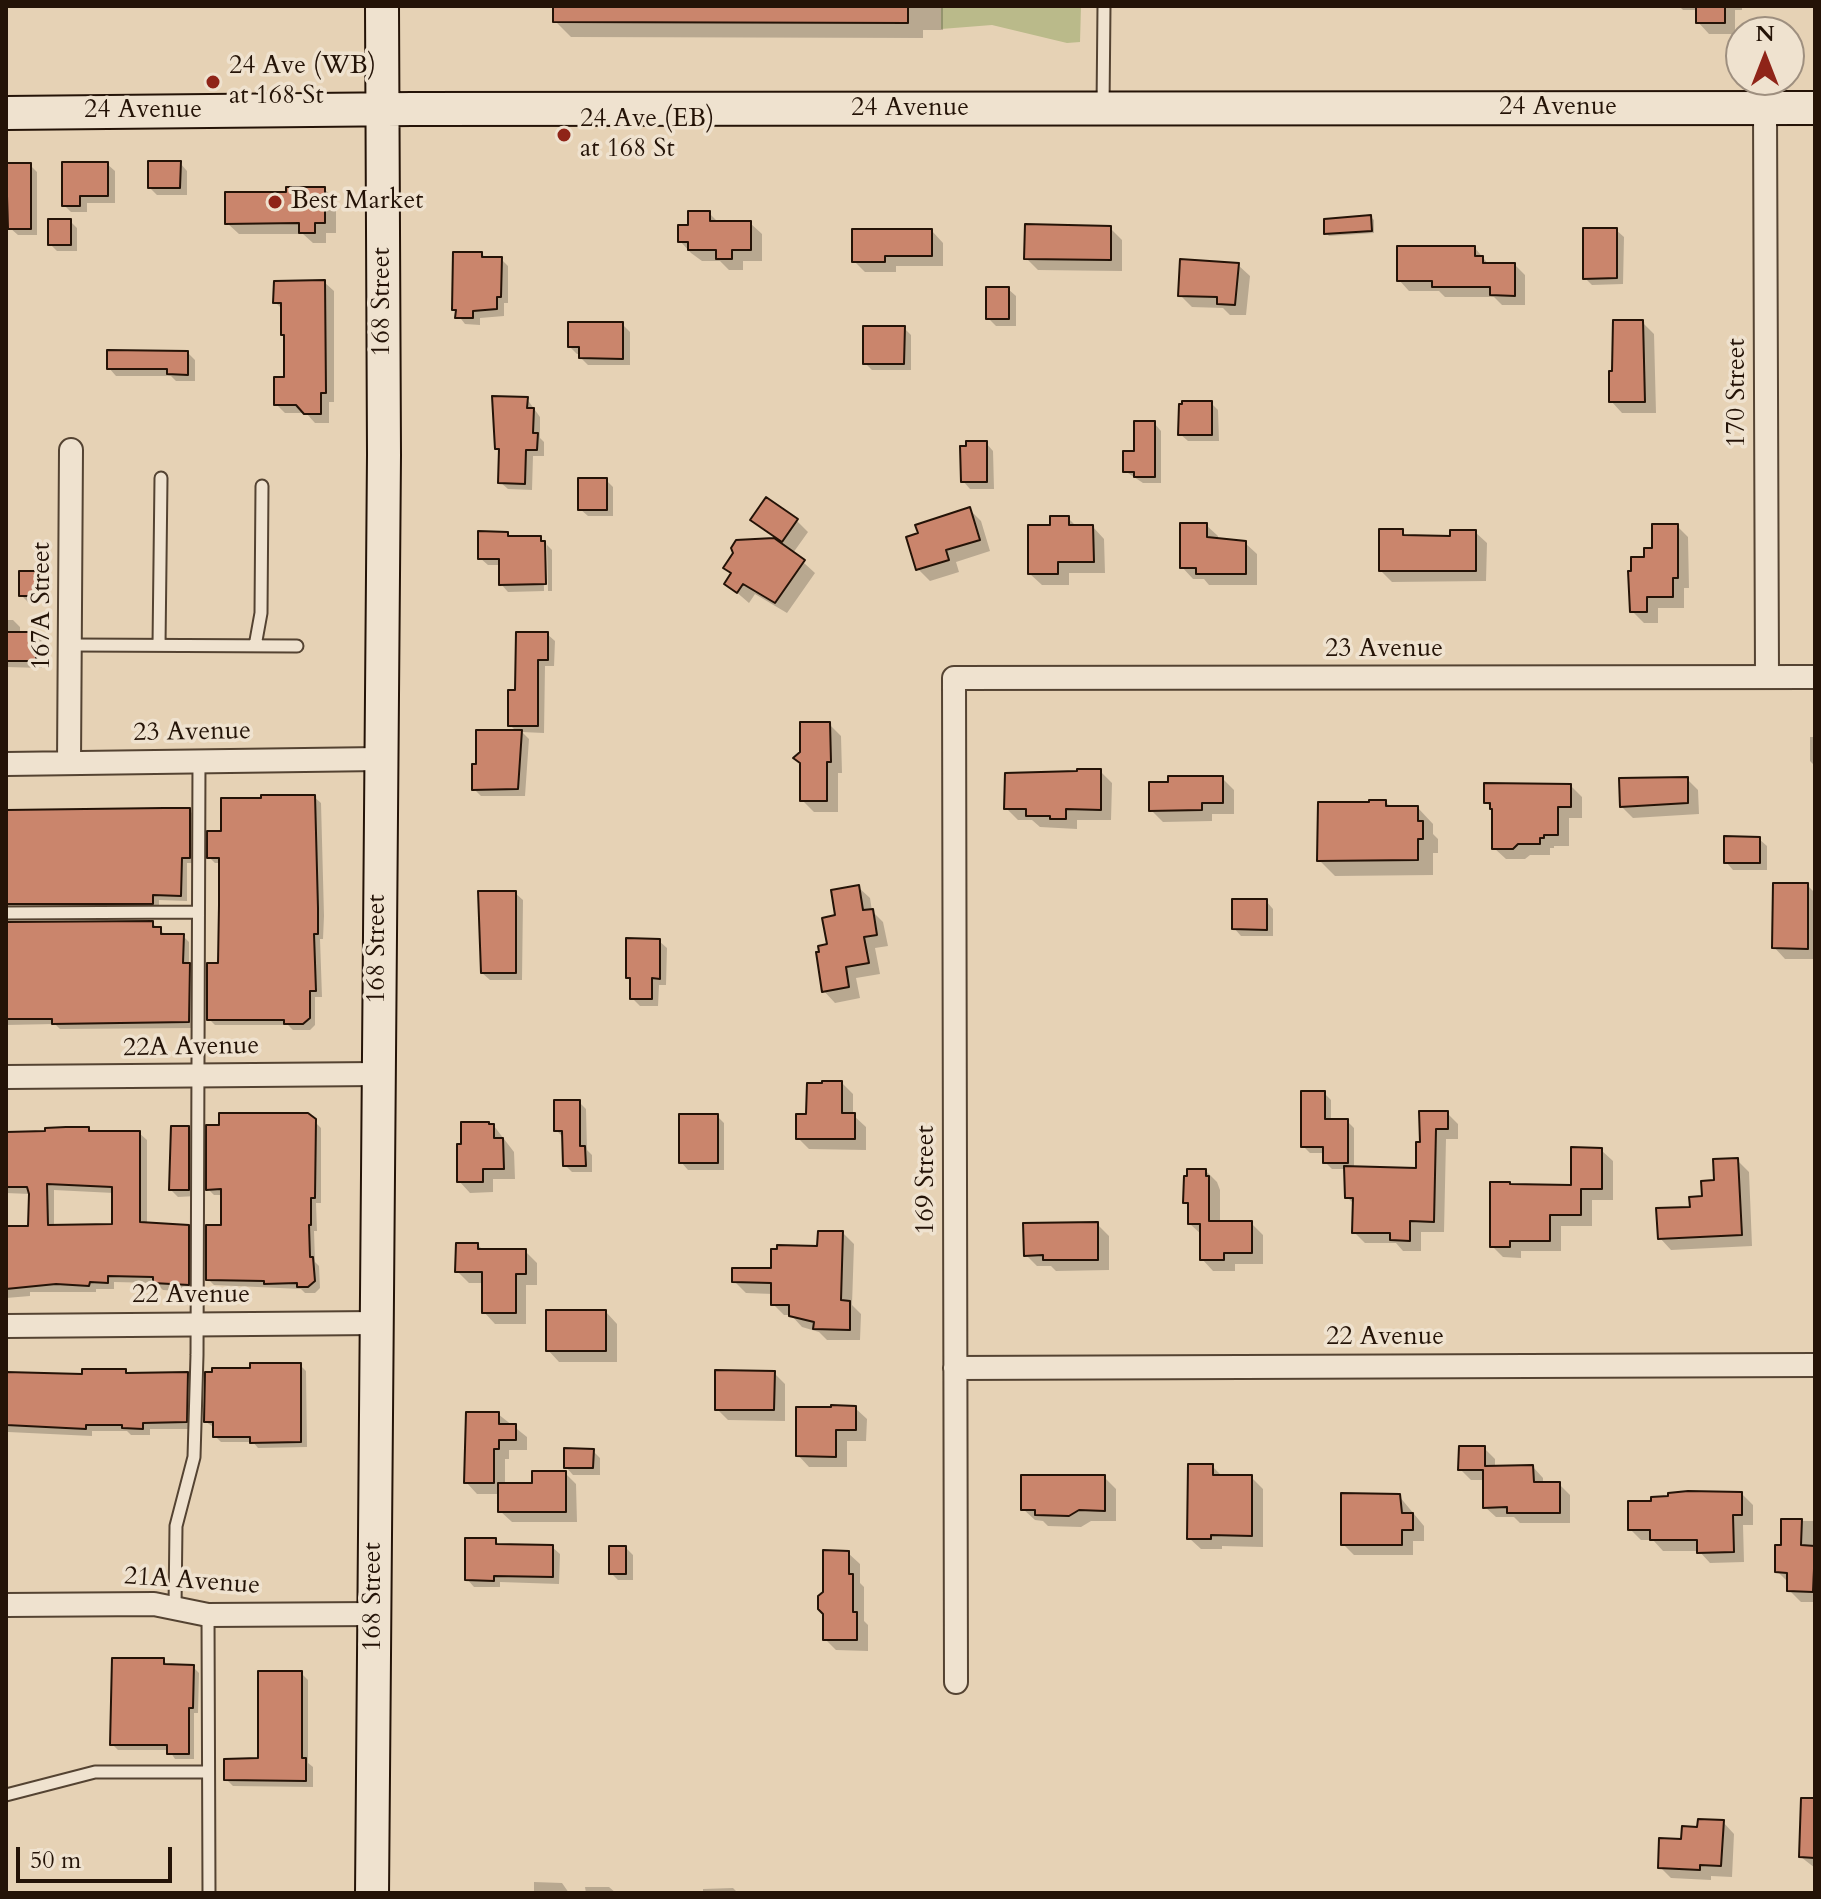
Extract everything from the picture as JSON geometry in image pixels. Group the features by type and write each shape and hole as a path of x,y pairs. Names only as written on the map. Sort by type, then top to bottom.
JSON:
{"main road":[{"name":"168 Street","path":"372,1893 379,759 384,455 382,6"},
{"name":"24 Avenue","path":"6,113 381,109 1815,108"}],"street":[{"name":"170 Street","path":"1765,108 1767,677"},
{"name":"167A Street","path":"69,763 71,450"},
{"name":"23 Avenue","path":"954,678 1815,677"},
{"name":"169 Street","path":"954,678 956,1682"},
{"name":"23 Avenue","path":"6,764 379,759"},
{"name":"22A Avenue","path":"6,1077 377,1074"},
{"name":"22 Avenue","path":"6,1326 376,1323"},
{"name":"22 Avenue","path":"955,1368 1815,1365"},
{"name":"21A Avenue","path":"6,1605 154,1604 208,1615 374,1614"}],"lane":[{"path":"1103,108 1104,6"},
{"path":"159,645 161,478"},
{"path":"255,646 261,613 262,486"},
{"path":"71,645 297,646"},
{"path":"175,1607 176,1526 194,1457 199,760"},
{"path":"6,913 197,912"},
{"path":"208,1615 209,1893"},
{"path":"6,1795 95,1772 208,1772"}],"green space":[{"path":"941,6 1081,6 1080,42 1067,43 992,25 941,29"}],"building":[{"path":"553,6 908,6 908,23 553,22"},
{"path":"1696,6 1725,6 1725,23 1696,23"},
{"path":"148,161 181,161 180,188 148,188"},
{"path":"62,162 108,162 108,196 80,196 80,206 62,206"},
{"path":"6,163 31,163 31,229 8,229"},
{"name":"Best Market","path":"286,187 325,187 325,223 315,223 315,233 299,233 299,223 225,224 225,192 286,192"},
{"path":"688,211 710,211 710,221 751,221 751,250 732,250 732,259 716,259 716,250 688,250 688,242 678,242 678,225 688,225"},
{"path":"1371,215 1372,231 1324,234 1324,219"},
{"path":"48,219 71,219 71,245 48,245"},
{"path":"1025,224 1111,226 1111,260 1024,259"},
{"path":"1583,228 1617,228 1617,278 1583,279"},
{"path":"852,229 932,229 932,256 885,256 885,262 852,262"},
{"path":"1397,246 1475,246 1475,256 1483,256 1483,263 1515,263 1515,296 1490,295 1490,287 1432,287 1432,281 1397,281"},
{"path":"453,252 482,252 482,257 502,257 501,297 497,297 497,309 473,311 473,318 455,318 456,310 452,310"},
{"path":"1180,259 1239,263 1235,305 1217,304 1217,297 1178,296"},
{"path":"325,280 326,393 321,393 321,414 304,414 296,405 274,405 274,377 284,377 284,335 281,335 281,303 273,303 274,281"},
{"path":"986,287 1009,287 1009,319 986,319"},
{"path":"1613,320 1643,320 1645,402 1609,402"},
{"path":"568,322 623,322 623,359 579,358 579,347 568,347"},
{"path":"863,326 905,326 904,364 863,364"},
{"path":"107,350 188,351 188,375 167,374 167,369 107,369"},
{"path":"492,396 528,397 527,408 534,408 533,433 538,433 537,450 526,450 525,484 498,483 499,449 495,449"},
{"path":"1182,401 1212,401 1212,435 1178,435 1179,404"},
{"path":"1134,421 1155,421 1155,477 1134,477 1134,472 1123,472 1123,451 1134,451"},
{"path":"966,441 987,441 987,482 961,482 960,446 966,446"},
{"path":"578,478 607,478 607,510 578,510"},
{"path":"766,497 798,519 782,542 750,520"},
{"path":"970,507 980,540 946,550 949,560 916,570 906,537 918,533 915,525"},
{"path":"1050,516 1069,516 1069,525 1093,525 1094,562 1058,562 1058,574 1028,574 1028,525 1050,525"},
{"path":"1180,523 1207,523 1207,537 1246,541 1246,574 1196,574 1196,568 1180,568"},
{"path":"1652,524 1678,524 1678,578 1673,578 1673,597 1647,597 1647,612 1630,612 1628,571 1631,571 1631,557 1644,557 1644,548 1652,548"},
{"path":"1379,529 1403,529 1403,535 1450,536 1450,530 1476,530 1476,571 1379,571"},
{"path":"478,531 508,532 508,536 541,536 541,541 545,541 546,584 499,585 499,559 478,559"},
{"path":"774,538 805,560 775,603 743,584 737,593 724,584 731,573 723,568 733,553 731,548 736,540"},
{"path":"19,571 43,571 43,596 19,596"},
{"path":"6,632 36,632 36,661 6,661"},
{"path":"516,632 548,632 548,660 538,660 538,726 508,726 508,690 515,690"},
{"path":"800,722 830,722 831,762 827,762 827,801 800,801 800,763 793,758 800,752"},
{"path":"476,730 522,730 518,789 472,790"},
{"path":"1101,769 1101,810 1066,809 1066,819 1050,819 1050,816 1026,816 1026,809 1004,809 1005,773"},
{"path":"1168,776 1223,776 1223,803 1202,803 1202,810 1149,811 1149,782 1168,782"},
{"path":"1688,777 1688,803 1620,807 1619,778"},
{"path":"1484,783 1571,784 1571,807 1558,807 1558,835 1544,835 1540,838 1540,844 1492,849 1492,809 1490,803 1484,803"},
{"path":"261,795 315,795 318,908 318,934 314,934 316,991 310,991 310,1018 303,1024 284,1024 284,1020 207,1020 207,963 218,963 219,858 207,858 207,831 221,831 221,798 261,798"},
{"path":"1386,800 1386,806 1418,806 1418,821 1423,821 1423,839 1418,839 1418,860 1317,861 1318,802"},
{"path":"190,808 190,858 182,858 181,896 153,895 153,904 6,904 6,810"},
{"path":"1724,836 1760,837 1760,863 1724,863"},
{"path":"1773,883 1808,883 1808,949 1772,948"},
{"path":"859,885 863,910 873,909 877,935 864,937 869,963 846,967 849,987 822,992 816,952 819,952 818,946 827,944 822,918 835,915 831,890"},
{"path":"478,891 516,891 516,973 481,973"},
{"path":"1232,899 1267,899 1267,930 1232,929"},
{"path":"153,921 153,927 161,927 161,934 184,934 183,963 190,963 189,1022 52,1024 52,1019 6,1019 6,922"},
{"path":"626,938 660,939 660,979 652,978 652,999 630,999 630,978 626,978"},
{"path":"842,1081 842,1113 855,1113 855,1139 796,1139 796,1114 806,1114 807,1083"},
{"path":"1301,1091 1325,1091 1325,1119 1348,1119 1348,1163 1323,1163 1323,1147 1301,1147"},
{"path":"554,1100 580,1100 580,1146 585,1146 586,1166 563,1166 562,1131 554,1131"},
{"path":"1419,1111 1448,1111 1448,1129 1436,1129 1434,1222 1410,1221 1410,1241 1390,1240 1390,1233 1352,1233 1353,1198 1345,1198 1344,1166 1416,1168 1416,1142 1420,1142"},
{"path":"219,1113 308,1113 316,1119 315,1198 311,1198 309,1225 310,1257 313,1257 315,1281 308,1287 297,1287 297,1283 206,1280 206,1225 221,1225 221,1189 206,1190 206,1125 219,1125"},
{"path":"679,1114 718,1114 718,1163 679,1163"},
{"path":"461,1122 489,1122 494,1124 494,1138 503,1138 504,1169 483,1169 483,1182 457,1182 457,1144 461,1144"},
{"path":"171,1126 189,1126 189,1190 169,1190"},
{"path":"45,1128 140,1131 140,1222 189,1225 189,1285 153,1283 153,1277 108,1276 108,1283 90,1282 89,1286 56,1284 6,1289 6,1226 28,1226 29,1194 27,1187 6,1187 6,1132 45,1131","holes":["47,1184 112,1187 112,1224 48,1225"]},
{"path":"1571,1147 1602,1148 1602,1189 1581,1189 1581,1215 1550,1215 1550,1241 1510,1241 1510,1247 1490,1247 1490,1182 1571,1185"},
{"path":"1738,1158 1742,1235 1658,1239 1656,1208 1690,1207 1689,1197 1702,1196 1701,1181 1714,1180 1713,1159"},
{"path":"1187,1169 1206,1169 1206,1176 1209,1176 1209,1221 1252,1221 1252,1253 1224,1253 1224,1260 1200,1260 1200,1224 1188,1224 1188,1203 1183,1203"},
{"path":"1098,1222 1098,1260 1043,1260 1043,1255 1024,1256 1023,1223"},
{"path":"818,1231 843,1231 841,1300 850,1301 850,1330 813,1329 814,1322 789,1316 789,1305 771,1305 771,1283 732,1282 732,1268 771,1268 771,1249 777,1249 777,1245 817,1246"},
{"path":"456,1243 478,1243 478,1249 526,1249 526,1274 516,1274 516,1313 482,1313 482,1272 455,1272"},
{"path":"546,1310 606,1310 606,1351 546,1351"},
{"path":"250,1363 301,1363 301,1442 250,1443 250,1437 213,1437 213,1422 204,1422 205,1372 212,1372 212,1368 250,1368"},
{"path":"82,1369 126,1369 126,1373 188,1372 187,1422 143,1423 143,1429 122,1428 122,1425 86,1425 86,1429 6,1425 6,1372 82,1374"},
{"path":"715,1370 775,1371 774,1410 715,1410"},
{"path":"856,1406 856,1430 836,1430 836,1457 796,1456 796,1407"},
{"path":"466,1412 499,1412 499,1424 516,1424 516,1440 499,1440 499,1449 494,1449 494,1483 464,1483"},
{"path":"1459,1446 1485,1446 1485,1466 1533,1465 1534,1482 1560,1482 1560,1513 1507,1513 1507,1507 1483,1508 1483,1470 1458,1470"},
{"path":"564,1448 594,1449 593,1468 564,1468"},
{"path":"1188,1464 1213,1464 1213,1475 1252,1475 1252,1536 1211,1535 1211,1539 1187,1539"},
{"path":"532,1471 566,1471 566,1512 498,1512 498,1483 532,1483"},
{"path":"1021,1475 1105,1475 1105,1511 1079,1510 1069,1516 1035,1515 1035,1510 1021,1510"},
{"path":"1688,1491 1742,1492 1742,1515 1733,1515 1734,1552 1697,1553 1697,1540 1650,1540 1650,1530 1628,1530 1628,1501 1651,1501 1651,1497"},
{"path":"1341,1493 1400,1494 1402,1513 1413,1513 1413,1530 1402,1530 1402,1545 1341,1545"},
{"path":"1781,1519 1802,1519 1801,1545 1815,1546 1813,1592 1787,1591 1787,1573 1775,1572 1775,1545 1781,1545"},
{"path":"465,1538 496,1538 496,1544 553,1545 553,1577 494,1576 494,1581 465,1580"},
{"path":"609,1546 626,1546 626,1574 609,1574"},
{"path":"823,1550 849,1551 849,1574 853,1574 853,1612 857,1612 857,1640 823,1640 823,1614 818,1609 818,1596 823,1592"},
{"path":"112,1658 164,1658 164,1664 194,1665 193,1708 189,1708 189,1754 167,1754 167,1745 110,1745"},
{"path":"258,1671 302,1671 302,1758 306,1758 306,1781 224,1780 224,1759 258,1758"},
{"path":"1801,1798 1815,1798 1815,1858 1799,1857"},
{"path":"1698,1819 1724,1820 1721,1866 1700,1865 1700,1870 1658,1868 1659,1838 1681,1839 1682,1826 1697,1827"}],"place":[{"name":"24 Ave (WB) at 168 St","path":"213,82"},
{"name":"24 Ave (EB) at 168 St","path":"564,135"},
{"name":"Best Market","path":"275,202"}]}
